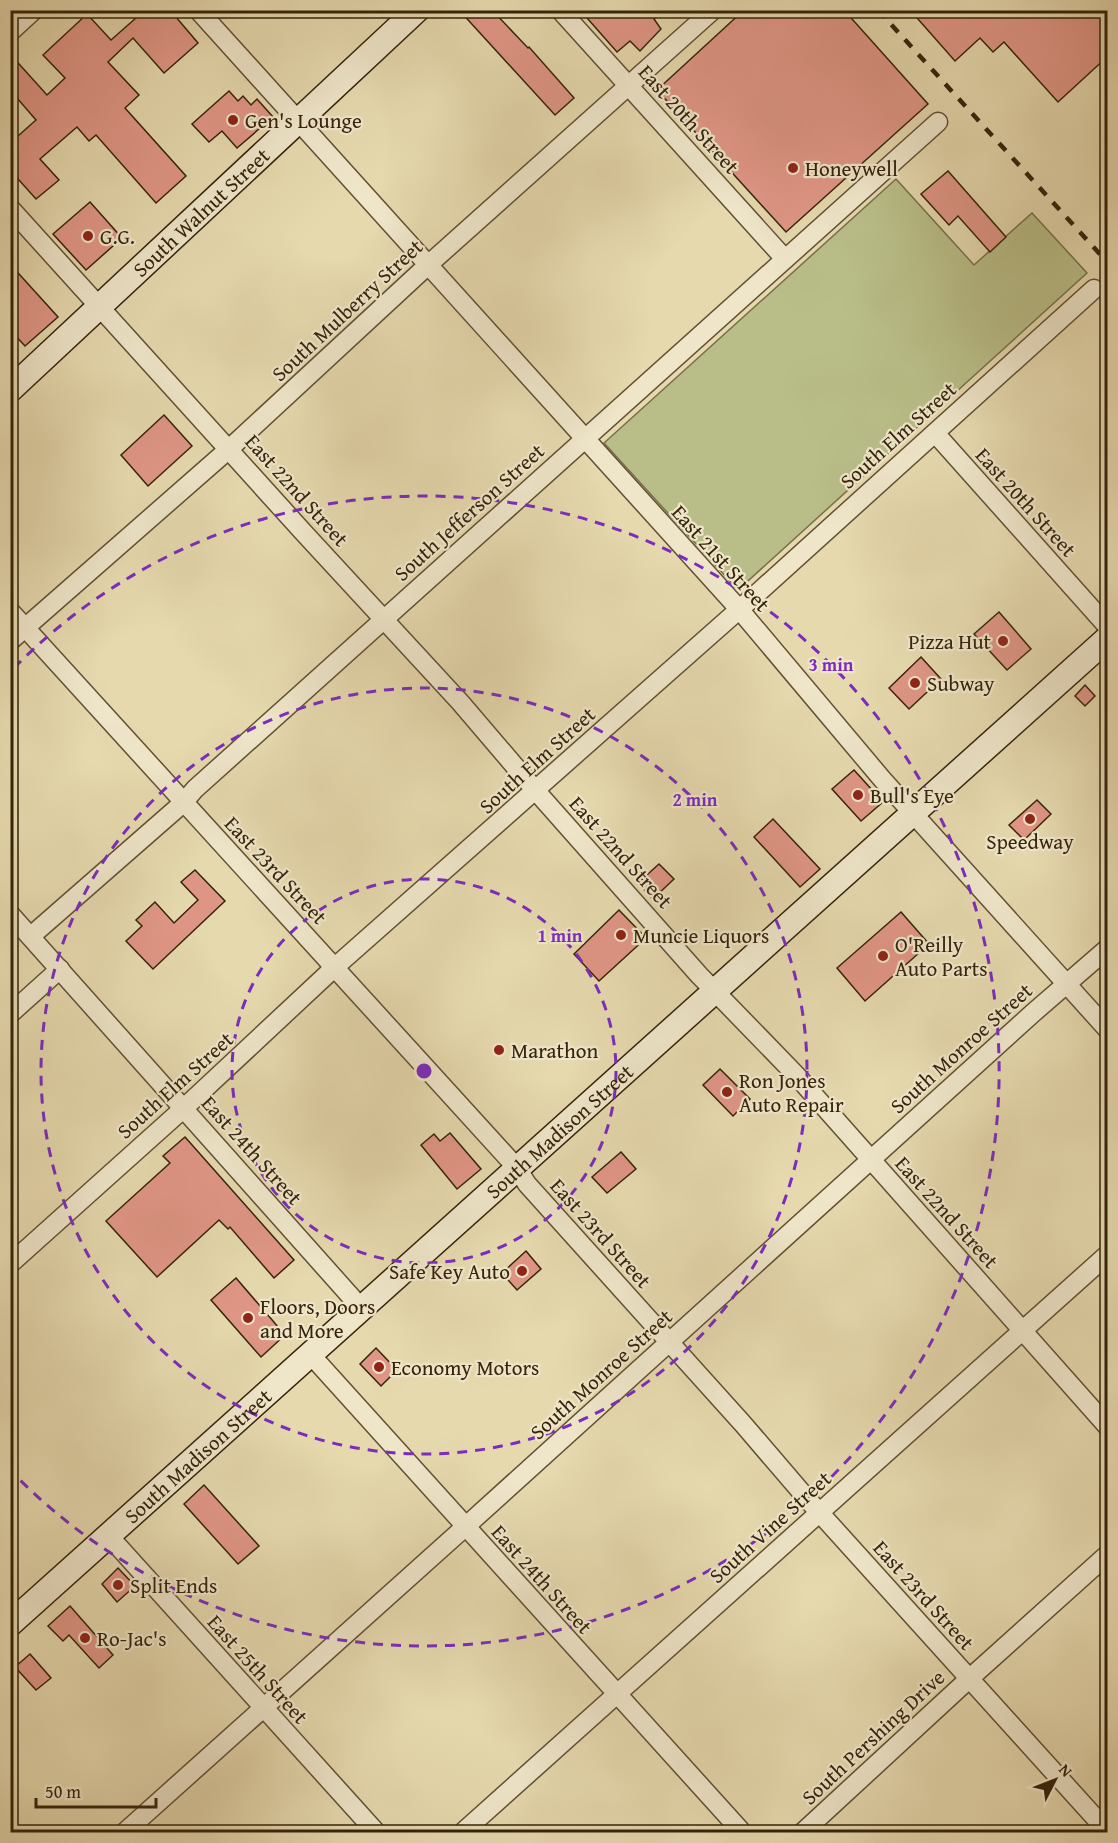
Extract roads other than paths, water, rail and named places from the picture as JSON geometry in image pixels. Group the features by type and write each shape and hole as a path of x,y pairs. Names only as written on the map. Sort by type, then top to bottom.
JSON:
{"main road":[{"name":"South Walnut Street","path":"10,390 417,10"},
{"name":"South Madison Street","path":"10,1624 1107,638"}],"street":[{"path":"10,32 34,10"},
{"name":"East 21st Street","path":"198,10 739,609 912,812 1107,1030"},
{"name":"East 20th Street","path":"560,10 785,259"},
{"name":"South Mulberry Street","path":"10,641 229,449 428,265 712,10"},
{"name":"South Jefferson Street","path":"31,936 183,803 195,789 938,122"},
{"name":"East 22nd Street","path":"10,207 460,702 536,791 716,991 796,1075 1107,1428"},
{"name":"South Elm Street","path":"10,1264 335,967 536,791 1094,290"},
{"name":"East 20th Street","path":"934,433 1107,627"},
{"name":"East 23rd Street","path":"10,611 517,1168 527,1184 819,1513 1107,1832"},
{"name":"East 24th Street","path":"10,915 184,1107 362,1309"},
{"name":"South Monroe Street","path":"125,1833 1107,948"},
{"path":"10,1014 60,969"},
{"name":"South Vine Street","path":"463,1833 1107,1254"},
{"name":"East 24th Street","path":"310,1355 742,1833"},
{"name":"East 25th Street","path":"108,1535 376,1833"},
{"name":"South Pershing Drive","path":"803,1833 1107,1554"}],"railway":[{"path":"878,10 1108,263"}],"place":[{"name":"Gen's Lounge","path":"233,120"},
{"name":"Honeywell","path":"793,168"},
{"name":"G.G.","path":"88,236"},
{"name":"Pizza Hut","path":"1003,641"},
{"name":"Subway","path":"915,683"},
{"name":"Bull's Eye","path":"858,795"},
{"name":"Speedway","path":"1030,819"},
{"name":"Muncie Liquors","path":"621,935"},
{"name":"O'Reilly Auto Parts","path":"883,956"},
{"name":"Marathon","path":"499,1050"},
{"name":"Ron Jones Auto Repair","path":"727,1092"},
{"name":"Safe Key Auto","path":"522,1271"},
{"name":"Floors, Doors and More","path":"248,1318"},
{"name":"Economy Motors","path":"379,1367"},
{"name":"Split Ends","path":"118,1585"},
{"name":"Ro-Jac's","path":"85,1638"}]}
